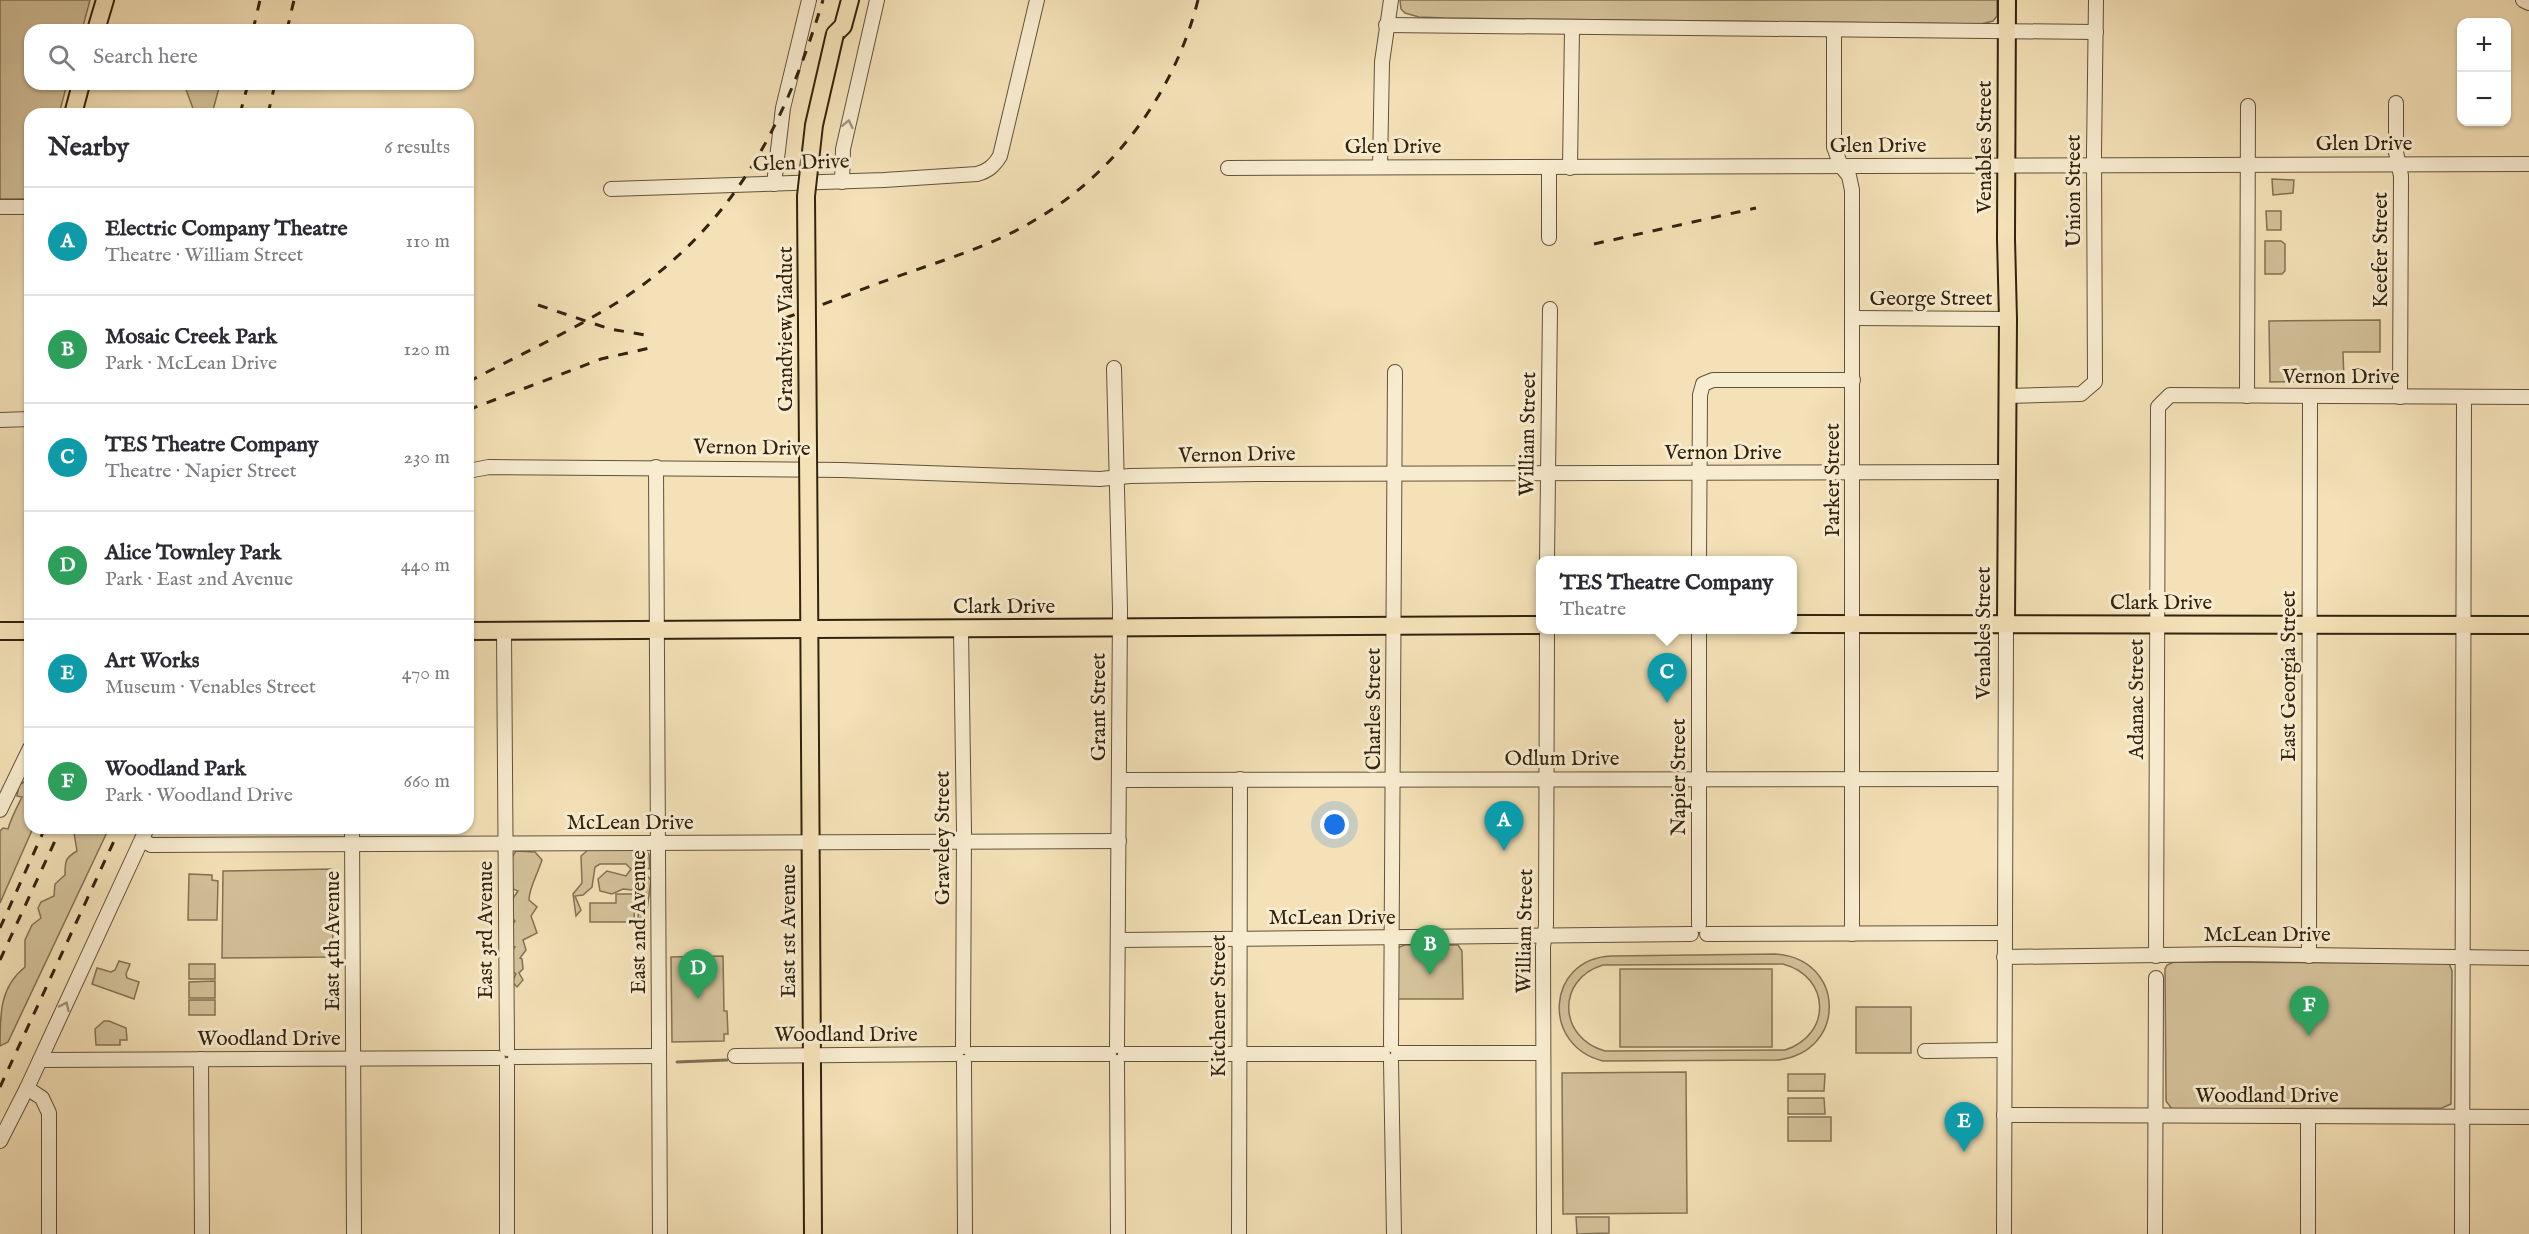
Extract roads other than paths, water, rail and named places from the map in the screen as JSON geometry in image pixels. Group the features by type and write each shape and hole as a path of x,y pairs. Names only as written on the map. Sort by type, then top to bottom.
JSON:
{"main road":[{"path":"98,24 105,0"},
{"path":"836,34 834,21 839,0"},
{"path":"836,34 843,26 850,0"},
{"name":"Venables Street","path":"2006,624 2007,0"},
{"name":"Grandview Viaduct","path":"809,628 806,196 814,124 836,34"},
{"path":"75,108 79,90"},
{"name":"Clark Drive","path":"1797,624 2529,625"},
{"name":"Clark Drive","path":"474,631 1536,625"},
{"name":"East 1st Avenue","path":"809,628 813,1234"},
{"path":"0,631 24,632"}],"street":[{"path":"774,184 783,108 809,0"},
{"path":"842,182 843,149 877,0"},
{"name":"Glen Drive","path":"611,189 842,182 977,174 991,168 1000,156 1037,0"},
{"path":"1380,167 1380,98 1386,25 1391,0"},
{"name":"Union Street","path":"2008,396 2081,394 2095,382 2096,0"},
{"path":"2523,0 2529,3"},
{"path":"1386,25 2096,32"},
{"path":"1570,168 1572,28"},
{"name":"Parker Street","path":"1834,30 1834,147 1841,166 1849,176 1852,190 1852,934"},
{"name":"Keefer Street","path":"2396,103 2396,152 2401,176 2400,397"},
{"path":"2247,396 2248,106"},
{"name":"Glen Drive","path":"1228,168 2529,164"},
{"path":"1549,168 1549,238"},
{"path":"0,207 24,207"},
{"name":"William Street","path":"1547,556 1550,309"},
{"name":"George Street","path":"1853,318 2008,319"},
{"name":"Grant Street","path":"1114,368 1120,627 1118,1234"},
{"name":"Charles Street","path":"1394,1234 1391,1053 1395,372"},
{"path":"1699,556 1700,395 1703,384 1713,380 1853,380"},
{"name":"Vernon Drive","path":"2158,407 2170,395 2529,397"},
{"name":"East Georgia Street","path":"2309,956 2310,397"},
{"path":"2462,1234 2464,397"},
{"name":"Adanac Street","path":"2156,956 2158,407"},
{"path":"0,420 24,420"},
{"name":"Vernon Drive","path":"474,470 489,467 656,467 842,470 1073,479 1395,474 2007,472"},
{"name":"East 2nd Avenue","path":"656,467 660,1234"},
{"name":"Venables Street","path":"2004,1234 2006,624"},
{"name":"Graveley Street","path":"961,629 965,1234"},
{"name":"East 3rd Avenue","path":"504,631 507,1234"},
{"name":"William Street","path":"1544,1234 1543,1053 1547,634"},
{"name":"Napier Street","path":"1699,634 1699,931"},
{"path":"0,810 24,760"},
{"name":"Kitchener Street","path":"1239,779 1239,1234"},
{"name":"Odlum Drive","path":"1119,780 2005,779"},
{"path":"0,1141 27,1088 144,834"},
{"name":"McLean Drive","path":"144,834 151,845 1119,841"},
{"name":"East 4th Avenue","path":"352,834 354,1234"},
{"name":"McLean Drive","path":"1118,940 1545,936 1699,931 1852,934 2004,933"},
{"name":"McLean Drive","path":"2004,957 2462,956 2529,958"},
{"path":"2155,1234 2156,978"},
{"path":"1925,1051 2004,1050"},
{"name":"Woodland Drive","path":"735,1056 1543,1053"},
{"name":"Woodland Drive","path":"40,1060 659,1056"},
{"path":"201,1059 201,1234"},
{"path":"27,1088 42,1098 49,1113 49,1234"},
{"name":"Woodland Drive","path":"2004,1115 2529,1117"},
{"path":"2308,1116 2308,1234"}],"waterway":[{"path":"677,1062 727,1060"}],"railway":[{"path":"254,24 260,0"},
{"path":"288,24 294,0"},
{"path":"474,379 621,300 661,271 695,239 725,206 750,169 772,130 808,46 823,0"},
{"path":"785,318 985,245 1019,229 1064,201 1116,154 1158,97 1188,34 1198,0"},
{"path":"242,108 246,90"},
{"path":"269,108 274,90"},
{"path":"1594,244 1756,208"},
{"path":"538,305 610,329 645,335"},
{"path":"474,408 601,359 654,347"},
{"path":"0,928 42,834"},
{"path":"0,960 58,834"},
{"path":"0,1087 117,834"}],"place":[{"name":"TES Theatre Company","path":"1667,703"},
{"name":"Electric Company Theatre","path":"1504,851"},
{"name":"Mosaic Creek Park","path":"1430,975"},
{"name":"Alice Townley Park","path":"698,999"},
{"name":"Woodland Park","path":"2309,1036"},
{"name":"Art Works","path":"1964,1152"}]}
